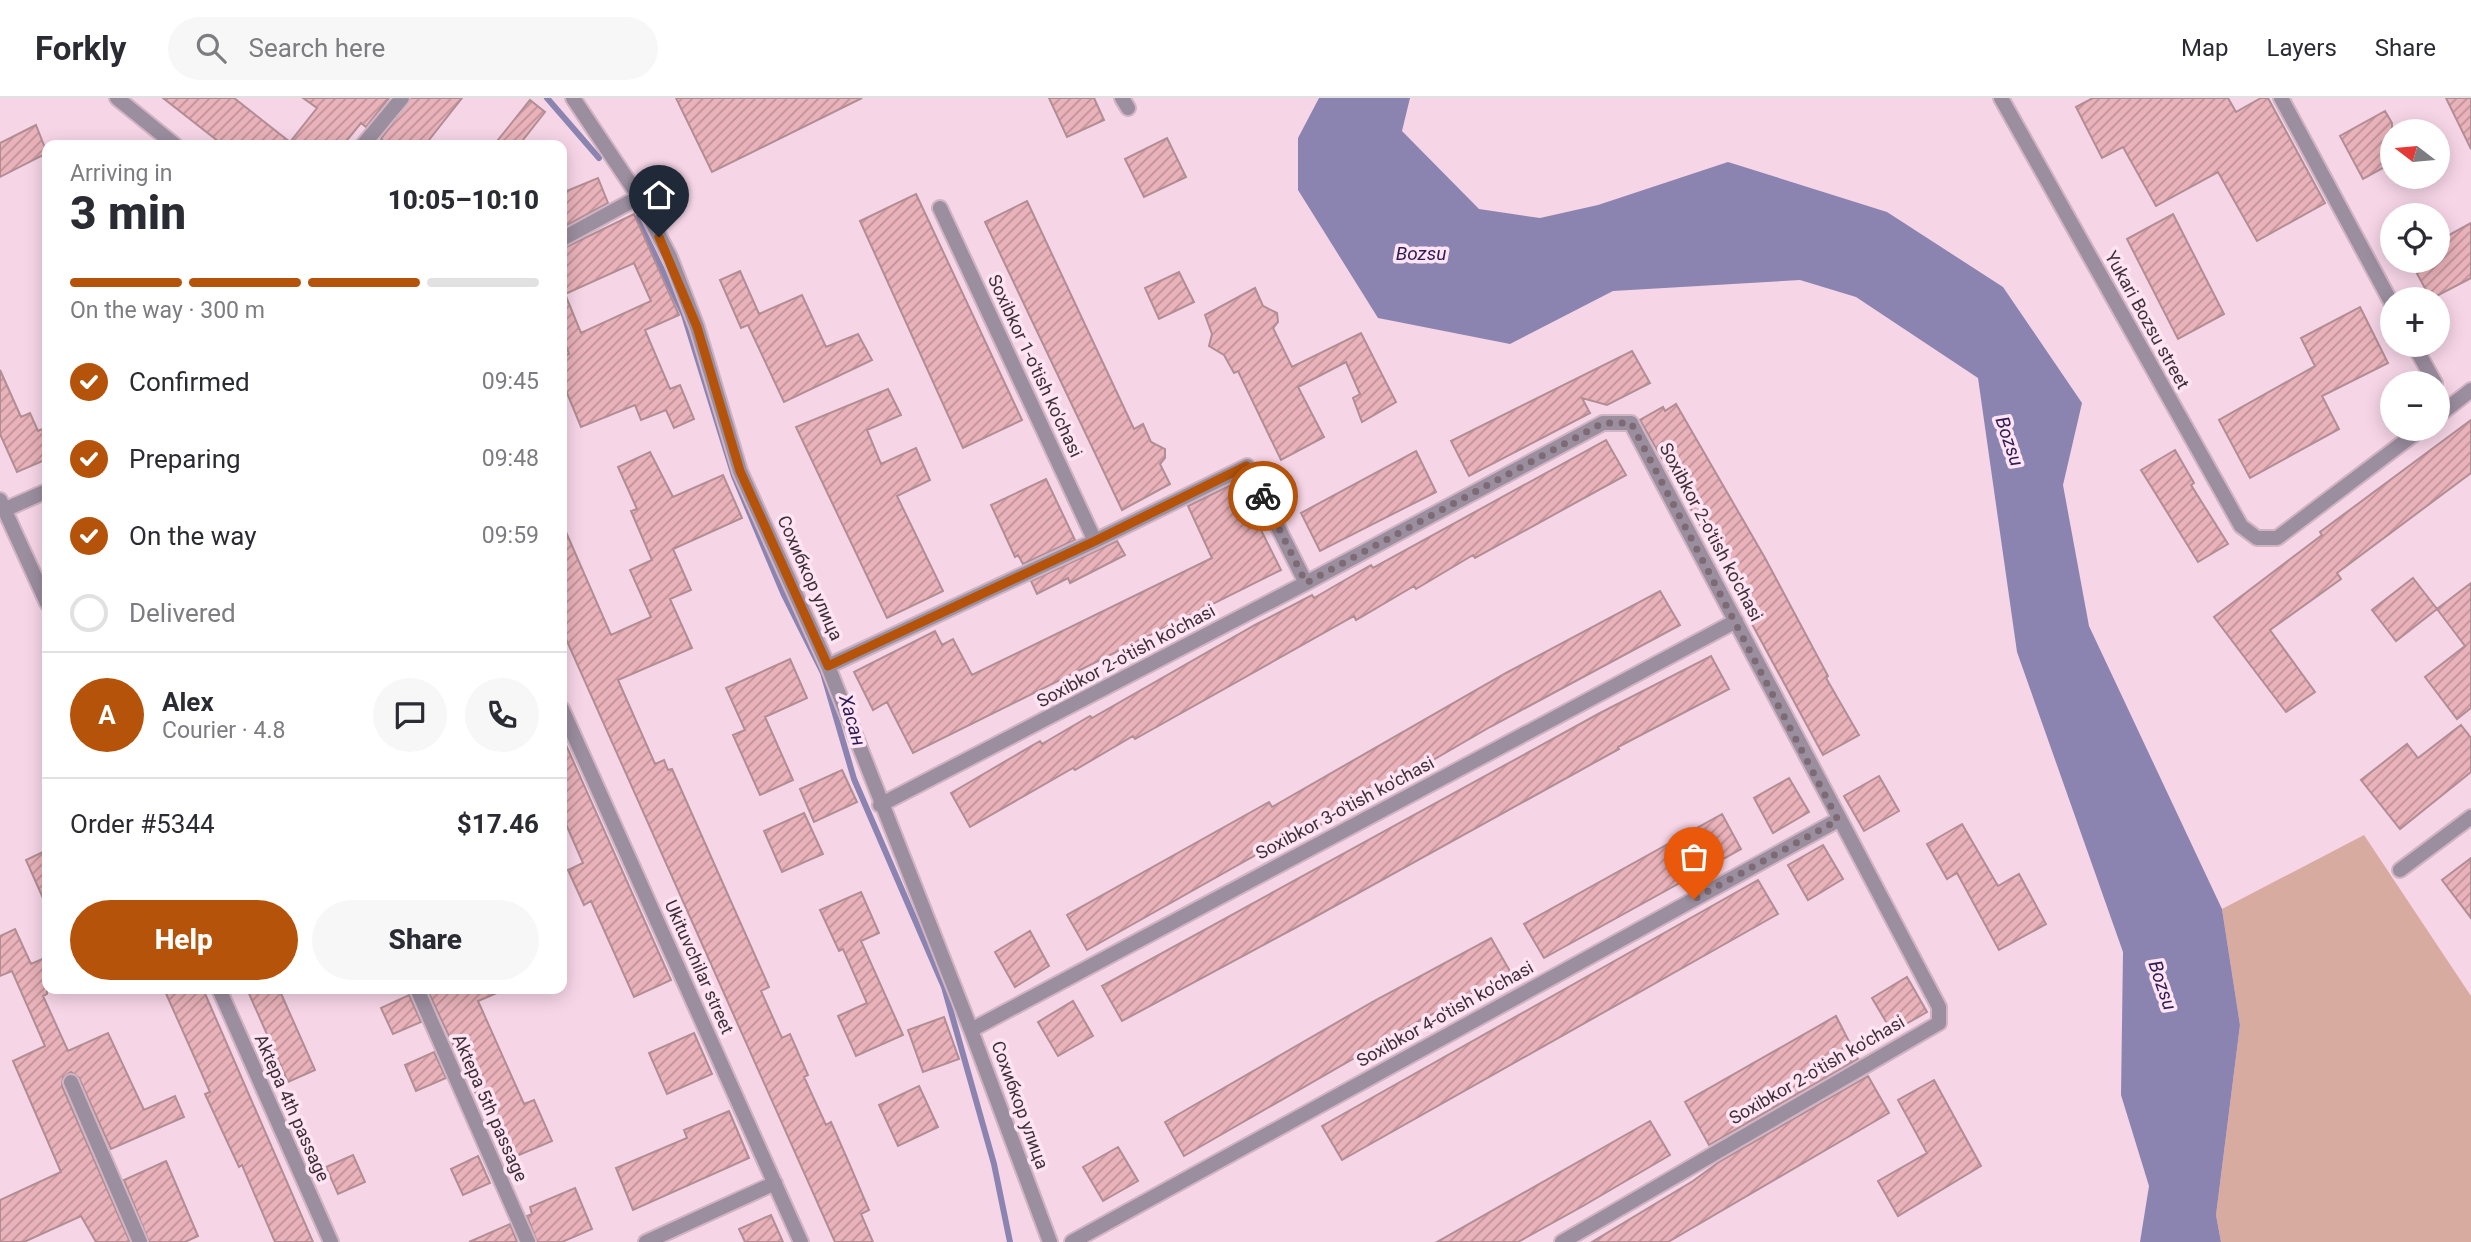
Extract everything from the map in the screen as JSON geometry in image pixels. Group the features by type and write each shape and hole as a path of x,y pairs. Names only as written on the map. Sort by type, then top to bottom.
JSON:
{"street":[{"path":"117,98 169,140"},
{"path":"367,140 402,98"},
{"name":"Сохибкор улица","path":"572,98 639,197 670,257 697,327 740,471 828,666 1051,1242"},
{"name":"Yukari Bozsu street","path":"2001,98 2241,526 2257,538 2277,538 2405,441"},
{"path":"2281,98 2383,287"},
{"path":"567,236 639,197"},
{"name":"Soxibkor 1-o'tish ko'chasi","path":"940,208 1095,541"},
{"path":"2450,406 2471,390"},
{"name":"Soxibkor 2-o'tish ko'chasi","path":"880,805 1306,583 1603,423 1631,423 1838,820 1939,1007 1940,1023 1562,1242"},
{"path":"828,666 1248,466 1306,583"},
{"path":"42,493 3,505 42,592"},
{"name":"Soxibkor 3-o'tish ko'chasi","path":"971,1030 1736,621"},
{"name":"Ukituvchilar street","path":"567,720 801,1242"},
{"path":"2400,870 2471,817"},
{"name":"Soxibkor 4-o'tish ko'chasi","path":"1072,1242 1838,820"},
{"name":"Aktepa 4th passage","path":"221,994 331,1242"},
{"name":"Aktepa 5th passage","path":"419,994 528,1242"},
{"path":"71,1082 140,1242"},
{"path":"646,1242 775,1183"}],"shaded area":[{"path":"2364,835 2471,996 2471,1242 2221,1242 2216,1215 2240,1025 2222,909"}],"water":[{"name":"Bozsu","path":"1319,98 1410,98 1402,131 1479,209 1540,218 1598,205 1728,162 1887,212 2003,287 2082,403 2063,485 2089,626 2222,909 2240,1025 2216,1215 2221,1242 2140,1242 2149,1186 2121,1095 2123,952 2017,652 1978,378 1856,297 1800,280 1613,291 1510,344 1378,318 1298,190 1298,138"}],"building":[{"path":"163,98 234,98 287,140 217,140"},
{"path":"303,98 389,98 366,127 361,123 347,140 292,140 317,108"},
{"path":"411,98 462,98 429,140 381,139"},
{"path":"676,98 862,98 712,172"},
{"path":"1049,98 1094,98 1104,120 1067,137"},
{"path":"2093,98 2228,98 2236,112 2261,98 2268,98 2325,203 2257,241 2218,172 2156,206 2123,147 2102,158 2076,107"},
{"path":"2446,98 2471,98 2471,149"},
{"path":"530,100 545,112 523,140 498,140"},
{"path":"2385,111 2390,119 2380,119 2380,170 2363,179 2340,136"},
{"path":"36,125 42,140 42,156 0,177 0,143"},
{"path":"1167,138 1186,177 1144,197 1125,159"},
{"path":"598,178 608,203 567,225 567,191"},
{"path":"916,194 1022,420 963,448 860,221"},
{"path":"1027,201 1134,429 1143,424 1151,442 1165,449 1165,458 1160,464 1170,484 1122,510 985,222"},
{"path":"634,214 679,315 645,330 670,389 680,385 694,419 674,428 666,410 641,420 635,405 581,427 567,393 567,299 581,333 651,301 634,263 567,293 567,247"},
{"path":"2173,214 2224,314 2178,339 2127,239"},
{"path":"2471,223 2471,278 2450,289 2424,287 2417,273 2450,273 2450,234"},
{"path":"740,271 759,314 802,295 826,347 858,334 872,360 784,402 748,325 741,328 720,280"},
{"path":"1179,272 1194,302 1159,319 1145,288"},
{"path":"1255,288 1263,306 1277,313 1278,322 1273,328 1292,367 1361,333 1396,402 1362,422 1353,398 1360,394 1346,362 1298,387 1324,437 1281,460 1238,371 1234,373 1224,355 1209,346 1212,334 1205,315"},
{"path":"2360,307 2380,347 2380,357 2385,357 2388,363 2322,396 2339,429 2250,478 2219,420 2315,366 2301,338"},
{"path":"1632,351 1650,383 1607,405 1582,398 1590,413 1469,476 1451,441"},
{"path":"0,370 21,417 30,413 38,431 42,429 42,461 17,472 0,434"},
{"path":"888,389 901,415 867,430 881,464 916,448 930,480 897,496 943,591 887,618 796,427"},
{"path":"1676,404 1765,558 1828,676 1826,678 1859,735 1823,755 1739,600 1742,599 1640,420 1663,407 1665,411"},
{"path":"2471,420 2471,473 2337,573 2341,579 2270,630 2315,692 2286,712 2214,617 2322,535 2320,532 2443,441 2450,441 2450,436"},
{"path":"1606,440 1626,475 1475,558 1473,555 1416,589 1414,586 1356,620 1354,616 1135,739 1133,736 1075,770 1073,768 970,827 951,793 1040,741 1042,744 1090,716 1092,718 1255,625 1312,595 1314,598 1371,565 1373,568"},
{"path":"2175,450 2194,483 2191,485 2228,544 2198,562 2141,470"},
{"path":"1416,451 1436,492 1320,551 1301,513"},
{"path":"650,452 673,497 723,475 742,518 673,549 691,590 670,599 692,648 618,680 655,764 664,760 668,770 672,769 769,987 761,991 782,1038 790,1034 808,1075 804,1077 826,1125 831,1122 869,1210 861,1214 873,1242 835,1242 567,641 567,534 611,635 651,617 630,570 652,560 631,511 637,509 618,467"},
{"path":"1046,479 1075,540 1023,564 1018,555 1015,557 991,505"},
{"path":"1243,479 1256,505 1250,508 1281,570 913,753 887,702 873,710 854,672 935,631 942,645 953,639 972,675 1212,558 1188,506"},
{"path":"1117,541 1125,555 1070,583 1068,578 1037,594 1031,581"},
{"path":"2413,578 2437,609 2396,641 2372,610"},
{"path":"2471,583 2471,708 2457,719 2425,677 2465,646 2437,609"},
{"path":"1660,591 1680,625 1490,727 1319,826 1316,821 1087,950 1067,915 1269,802 1272,807 1506,673"},
{"path":"1711,656 1729,689 1618,747 1619,749 1295,928 1122,1021 1102,986 1600,713"},
{"path":"790,659 807,698 765,717 793,780 760,795 733,735 745,730 726,688"},
{"path":"2461,725 2471,738 2471,772 2400,829 2361,780 2407,744 2418,758"},
{"path":"567,747 671,980 634,997 591,901 584,905 568,870 583,863 567,826"},
{"path":"842,770 857,802 814,822 800,789"},
{"path":"1879,776 1899,811 1864,831 1844,796"},
{"path":"1789,778 1809,812 1773,833 1754,798"},
{"path":"804,813 823,854 782,872 764,831"},
{"path":"1722,814 1741,849 1544,958 1524,924"},
{"path":"1962,824 1998,886 2019,874 2046,924 1999,950 1957,873 1947,879 1927,844"},
{"path":"1823,845 1843,879 1808,900 1788,865"},
{"path":"42,852 42,896 26,860"},
{"path":"2471,858 2471,918 2442,880"},
{"path":"1758,880 1778,914 1342,1160 1322,1126"},
{"path":"861,892 879,933 861,941 903,1035 856,1056 838,1016 867,1003 843,949 839,951 820,910"},
{"path":"15,929 31,964 42,959 42,994 47,994 43,996 68,1051 108,1033 144,1110 175,1096 184,1117 111,1149 79,1078 71,1072 63,1077 62,1086 130,1242 96,1242 81,1216 24,1242 0,1242 0,1200 61,1172 13,1061 45,1046 12,971 0,976 0,936"},
{"path":"1030,931 1049,966 1015,987 995,952"},
{"path":"1491,938 1511,973 1419,1021 1184,1156 1165,1122 1374,1001"},
{"path":"1907,977 1927,1012 1892,1032 1872,998"},
{"path":"166,994 205,994 313,1242 275,1242 242,1165 239,1167 205,1094 210,1092"},
{"path":"249,994 281,994 315,1070 288,1082"},
{"path":"429,994 494,994 478,1001 524,1104 534,1100 552,1141 507,1160"},
{"path":"409,995 421,1022 393,1034 381,1008"},
{"path":"1073,1001 1093,1036 1058,1056 1038,1022"},
{"path":"1836,1016 1858,1059 1709,1145 1685,1102"},
{"path":"944,1017 959,1059 923,1072 908,1030"},
{"path":"694,1033 712,1074 667,1094 649,1053"},
{"path":"434,1052 446,1078 416,1091 405,1065"},
{"path":"1868,1076 1889,1113 1668,1242 1592,1242 1693,1181 1719,1162"},
{"path":"1934,1080 1981,1166 1898,1216 1878,1181 1927,1153 1898,1100"},
{"path":"919,1086 938,1127 898,1146 879,1105"},
{"path":"729,1111 749,1158 633,1210 616,1168 687,1138 684,1130"},
{"path":"1650,1121 1670,1155 1583,1206 1518,1242 1437,1242"},
{"path":"1118,1147 1138,1181 1103,1201 1083,1167"},
{"path":"353,1155 365,1182 338,1194 326,1167"},
{"path":"478,1156 490,1183 463,1195 451,1169"},
{"path":"166,1161 198,1236 185,1242 149,1242 124,1180"},
{"path":"575,1188 592,1229 562,1242 537,1242 527,1216 532,1214 530,1207"},
{"path":"771,1215 783,1242 745,1242 739,1229"},
{"path":"510,1224 517,1242 469,1242"}],"waterway":[{"name":"Хасан","path":"547,98 599,158"},
{"name":"Хасан","path":"637,218 684,315 734,476 784,595 823,673 854,779 944,987 994,1164 1010,1242"}],"way so far":[{"path":"1263,496 1306,583 1603,423 1631,423 1838,820 1694,899"}],"route":[{"path":"659,237 670,257 697,327 740,471 828,666 1095,541 1246,466 1249,467 1263,496"}]}
